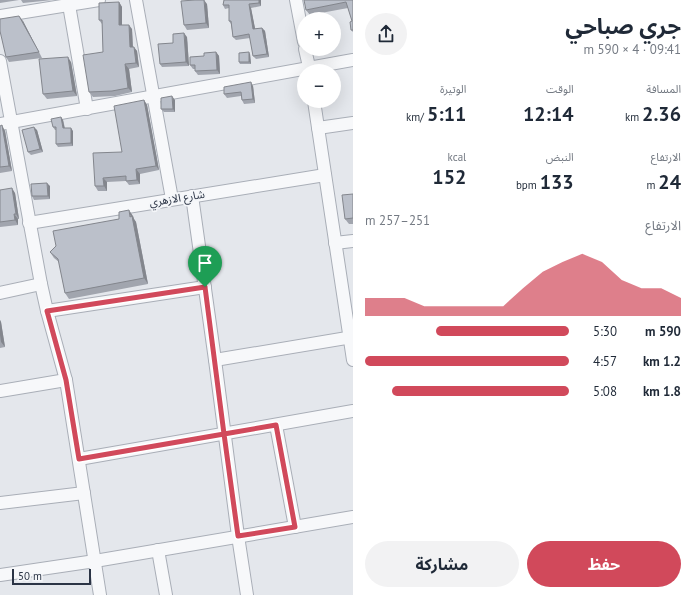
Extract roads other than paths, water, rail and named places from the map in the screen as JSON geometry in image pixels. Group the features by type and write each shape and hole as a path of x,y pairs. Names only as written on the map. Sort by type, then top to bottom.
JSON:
{"street":[{"path":"0,16 99,0"},
{"path":"136,0 172,199"},
{"path":"296,0 298,12"},
{"path":"69,5 87,109"},
{"path":"333,64 353,60"},
{"path":"0,61 6,123 47,311 66,380 100,595"},
{"path":"6,123 297,71"},
{"path":"315,108 351,338 353,360"},
{"path":"318,128 353,122"},
{"name":"شارع الازهري","path":"29,223 326,175"},
{"path":"192,196 247,595"},
{"path":"335,243 353,241"},
{"path":"0,293 41,284"},
{"path":"47,311 205,287"},
{"path":"215,360 351,338"},
{"path":"0,391 66,380"},
{"path":"79,459 353,411"},
{"path":"276,425 295,527"},
{"path":"0,503 84,492"},
{"path":"0,575 353,517"},
{"path":"158,550 166,595"}]}
